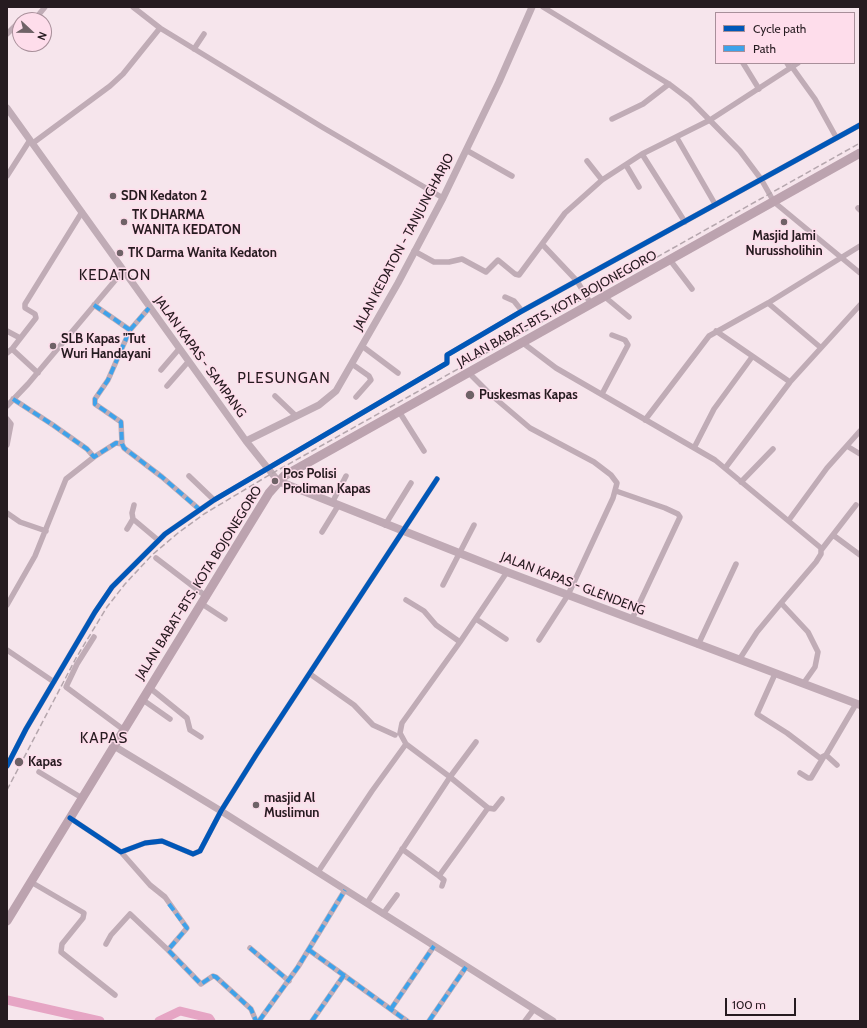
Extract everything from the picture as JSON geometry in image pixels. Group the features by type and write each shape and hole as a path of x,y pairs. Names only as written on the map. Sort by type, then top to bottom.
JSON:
{"highway":[{"name":"JALAN BABAT-BTS. KOTA BOJONEGORO","path":"7,921 269,493 278,481 290,472 400,413 860,153"}],"main road":[{"name":"JALAN KAPAS - GLENDENG","path":"278,481 385,525 507,572 858,704"}],"street":[{"path":"132,7 160,28 194,49 322,127 443,198"},
{"name":"JALAN KEDATON - TANJUNGHARJO","path":"246,441 327,400 336,391 443,198 499,82 532,7"},
{"path":"543,7 669,84 690,100 740,151 761,179 774,202 860,273"},
{"path":"7,176 32,142 110,86 123,74 160,28"},
{"path":"194,49 204,34"},
{"path":"744,64 759,89"},
{"path":"414,251 434,262 449,262 462,259 487,272 498,260 518,275 565,213 602,180 642,154 677,138 710,120 759,89 790,66 815,100 836,137"},
{"path":"612,119 643,104 669,84"},
{"name":"JALAN KAPAS - SAMPANG","path":"7,108 188,362 267,469 278,481"},
{"path":"7,766 9,755 95,612 112,587 158,540 199,509 447,363 447,355 522,311 860,125"},
{"path":"677,138 715,204"},
{"path":"466,150 512,176"},
{"path":"642,154 685,222"},
{"path":"587,161 602,180"},
{"path":"626,165 639,187"},
{"path":"7,353 12,349 36,318 35,314 25,308 25,304 82,212"},
{"path":"542,244 577,281 591,304"},
{"path":"645,420 706,338 768,303 860,246"},
{"path":"670,260 692,289"},
{"path":"7,406 38,373 123,271"},
{"path":"505,297 514,301 522,311"},
{"path":"605,297 629,317"},
{"path":"768,303 820,347"},
{"path":"94,305 130,330"},
{"path":"726,467 790,382 820,347 860,306"},
{"path":"149,308 130,330 108,380 94,401 99,407 121,422 122,444 124,448 162,477 199,509"},
{"path":"7,331 20,338"},
{"path":"716,331 790,382"},
{"path":"602,394 628,345 625,340 612,334"},
{"path":"523,343 547,362 645,420 694,446 726,467 822,549"},
{"path":"362,346 398,373"},
{"path":"12,349 38,373"},
{"path":"161,370 179,349"},
{"path":"694,446 714,408 752,357"},
{"path":"167,386 188,362"},
{"path":"352,364 369,376 371,380 356,397"},
{"path":"469,373 530,428 583,455 607,471 616,481 616,491 568,594 539,640"},
{"path":"275,396 296,416"},
{"path":"13,399 87,449 94,457"},
{"path":"400,413 424,451"},
{"path":"7,419 12,424 7,445"},
{"path":"789,520 813,486 860,431"},
{"path":"7,605 26,573 46,531 66,479 94,457 116,443 122,444"},
{"path":"847,446 860,454"},
{"path":"742,482 773,449"},
{"path":"189,476 214,500"},
{"path":"322,532 346,476"},
{"path":"121,852 145,844 162,841 192,854 198,853 221,811 437,479"},
{"path":"385,525 411,482"},
{"path":"616,491 665,508 678,514 680,517 632,619"},
{"path":"127,529 133,518 132,514 134,505"},
{"path":"739,660 757,632 816,562 822,549 856,505"},
{"path":"7,513 20,522 46,531"},
{"path":"133,518 158,540"},
{"path":"443,585 474,525"},
{"path":"833,535 860,555"},
{"path":"156,558 225,619"},
{"path":"698,645 736,564"},
{"path":"395,735 507,572"},
{"path":"406,600 424,611 436,625 460,642"},
{"path":"781,603 808,632 818,652 815,668 803,684"},
{"path":"476,619 506,639"},
{"path":"94,638 77,664 66,687 124,730"},
{"path":"7,650 54,682"},
{"path":"310,674 354,705 373,725 395,735 488,808 494,809 502,799"},
{"path":"775,674 757,714 787,733 816,756 824,757 837,765"},
{"path":"150,688 188,718 190,730 201,737"},
{"path":"143,700 170,719"},
{"path":"800,773 808,778 811,778 858,704"},
{"path":"400,728 400,733 404,742"},
{"path":"318,872 404,742"},
{"path":"367,903 450,777 476,742"},
{"path":"114,746 221,811 553,1021"},
{"path":"39,772 82,798"},
{"path":"439,876 488,808"},
{"path":"70,818 121,852 150,885 164,897 187,928 168,950"},
{"path":"402,849 444,880 442,886"},
{"path":"31,882 84,913 83,918 62,944 62,952 115,995"},
{"path":"259,1021 309,950 345,890"},
{"path":"383,914 397,895"},
{"path":"106,944 111,935 130,914 201,984 215,976 251,1009 256,1021"},
{"path":"391,1009 434,946"},
{"path":"250,948 288,981"},
{"path":"309,950 407,1021"},
{"path":"429,1021 466,967"},
{"path":"312,1021 344,975"},
{"path":"525,1021 534,1009"}],"waterway":[{"path":"7,1000 100,1021"},
{"path":"159,1021 180,1011 209,1018 211,1021"}],"railway":[{"path":"7,790 76,658 107,607 125,584 152,555 178,533 204,514 271,474 860,143"}],"marked path":[{"path":"94,305 130,330 108,380 95,399 95,404 121,422 122,444 124,448 162,477 199,509"},
{"path":"130,330 149,308"},
{"path":"13,399 87,449 94,457 116,443 122,444"},
{"path":"259,1021 298,967 345,890"},
{"path":"169,904 187,928 168,950 201,984 213,976 216,977 251,1009 256,1021"},
{"path":"391,1009 434,946"},
{"path":"250,948 289,981"},
{"path":"309,950 407,1021"},
{"path":"429,1021 466,967"},
{"path":"312,1021 344,975"}],"cycle path":[{"path":"7,766 26,729 95,612 112,587 165,534 214,500 447,363 447,355 522,311 860,125"},
{"path":"70,818 121,852 145,843 162,841 193,854 200,851 221,811 256,755 437,479"}],"place":[{"name":"SDN Kedaton 2","path":"113,196"},
{"name":"TK DHARMA WANITA KEDATON","path":"124,222"},
{"name":"Masjid Jami Nurussholihin","path":"784,222"},
{"name":"TK Darma Wanita Kedaton","path":"120,253"},
{"name":"SLB Kapas \"Tut Wuri Handayani","path":"53,346"},
{"name":"Puskesmas Kapas","path":"470,395"},
{"name":"Pos Polisi Proliman Kapas","path":"275,481"},
{"name":"Kapas","path":"19,762"},
{"name":"masjid Al Muslimun","path":"256,805"}],"district":[{"name":"KEDATON","path":"115,276"},
{"name":"PLESUNGAN","path":"284,379"},
{"name":"KAPAS","path":"104,739"}]}
